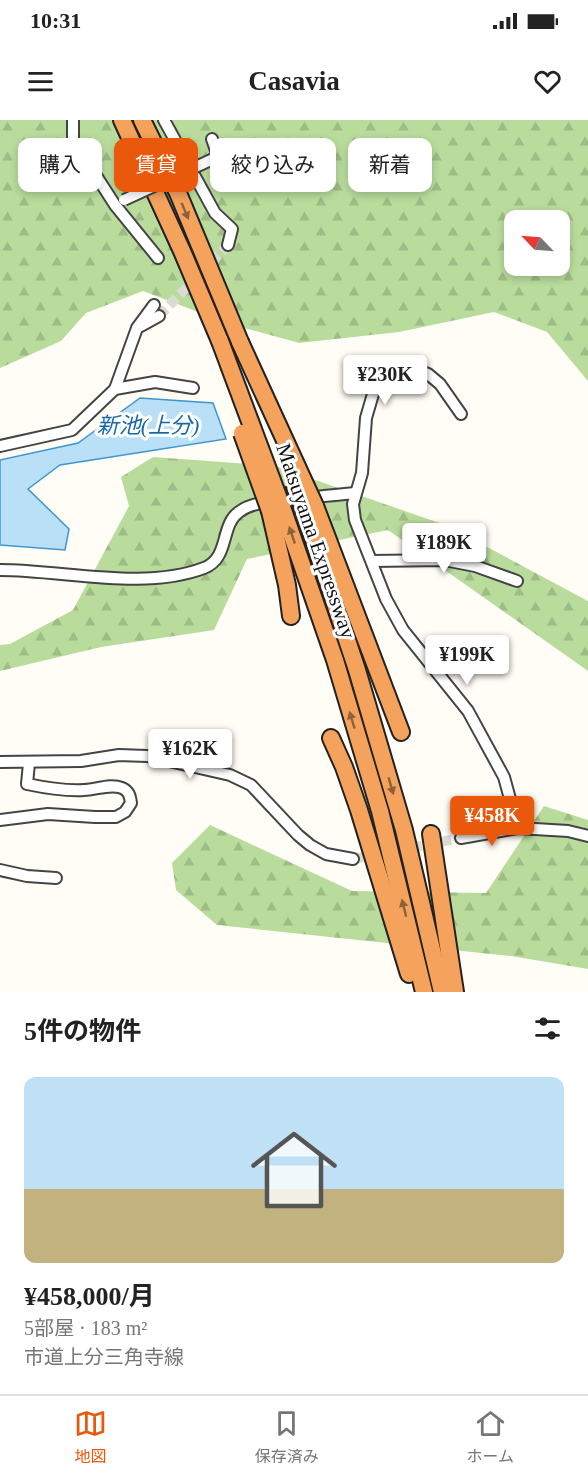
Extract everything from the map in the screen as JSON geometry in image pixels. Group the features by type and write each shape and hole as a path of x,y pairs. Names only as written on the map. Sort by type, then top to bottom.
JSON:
{"highway":[{"path":"122,120 182,251 276,509 291,616"},
{"path":"142,120 178,193 401,732"},
{"name":"Matsuyama Expressway","path":"310,508 448,989"},
{"name":"Matsuyama Expressway","path":"276,509 334,660 376,801 419,989"},
{"path":"331,738 344,766 419,989"},
{"path":"431,834 448,989"}],"street":[{"path":"73,120 73,140 120,202 158,258"},
{"path":"164,120 215,213 232,229 228,245"},
{"path":"120,202 210,160"},
{"path":"0,446 72,429 115,389 137,328 157,310"},
{"path":"461,414 440,384 428,374 416,369 403,370 387,376 373,394 366,418 362,473 352,504 355,520 386,599 403,630 468,711 492,752 504,777 518,828"},
{"path":"115,389 154,382 193,388"},
{"path":"0,570 147,578 182,574 207,567 220,556 229,525 237,512 255,504 355,493"},
{"path":"372,561 444,560 475,566 518,581"},
{"path":"0,762 81,761 119,755 147,756 230,775 251,785 310,845 326,854 353,859"},
{"path":"0,820 48,814 116,817 125,812 131,803 129,794 123,788 114,786 85,790 52,789 27,784 29,763"},
{"path":"461,838 518,828 568,831 588,836"},
{"path":"0,870 27,876 56,878"}],"green space":[{"path":"0,120 588,120 588,381 547,332 494,312 399,332 299,343 230,324 143,291 86,313 61,341 0,368"},
{"path":"153,457 275,466 448,526 588,601 588,671 388,530 247,559 214,630 101,647 0,671 0,645 10,644 73,610 129,506 121,477"},
{"path":"544,806 588,820 588,969 511,956 217,925 176,890 172,863 210,825 352,891 486,893"}],"water":[{"name":"新池(上分)","path":"140,398 213,403 226,439 60,465 28,489 69,529 65,550 0,545 0,460 78,443"}],"tunnel":[{"path":"159,316 228,245"},
{"path":"353,859 461,838"}]}
